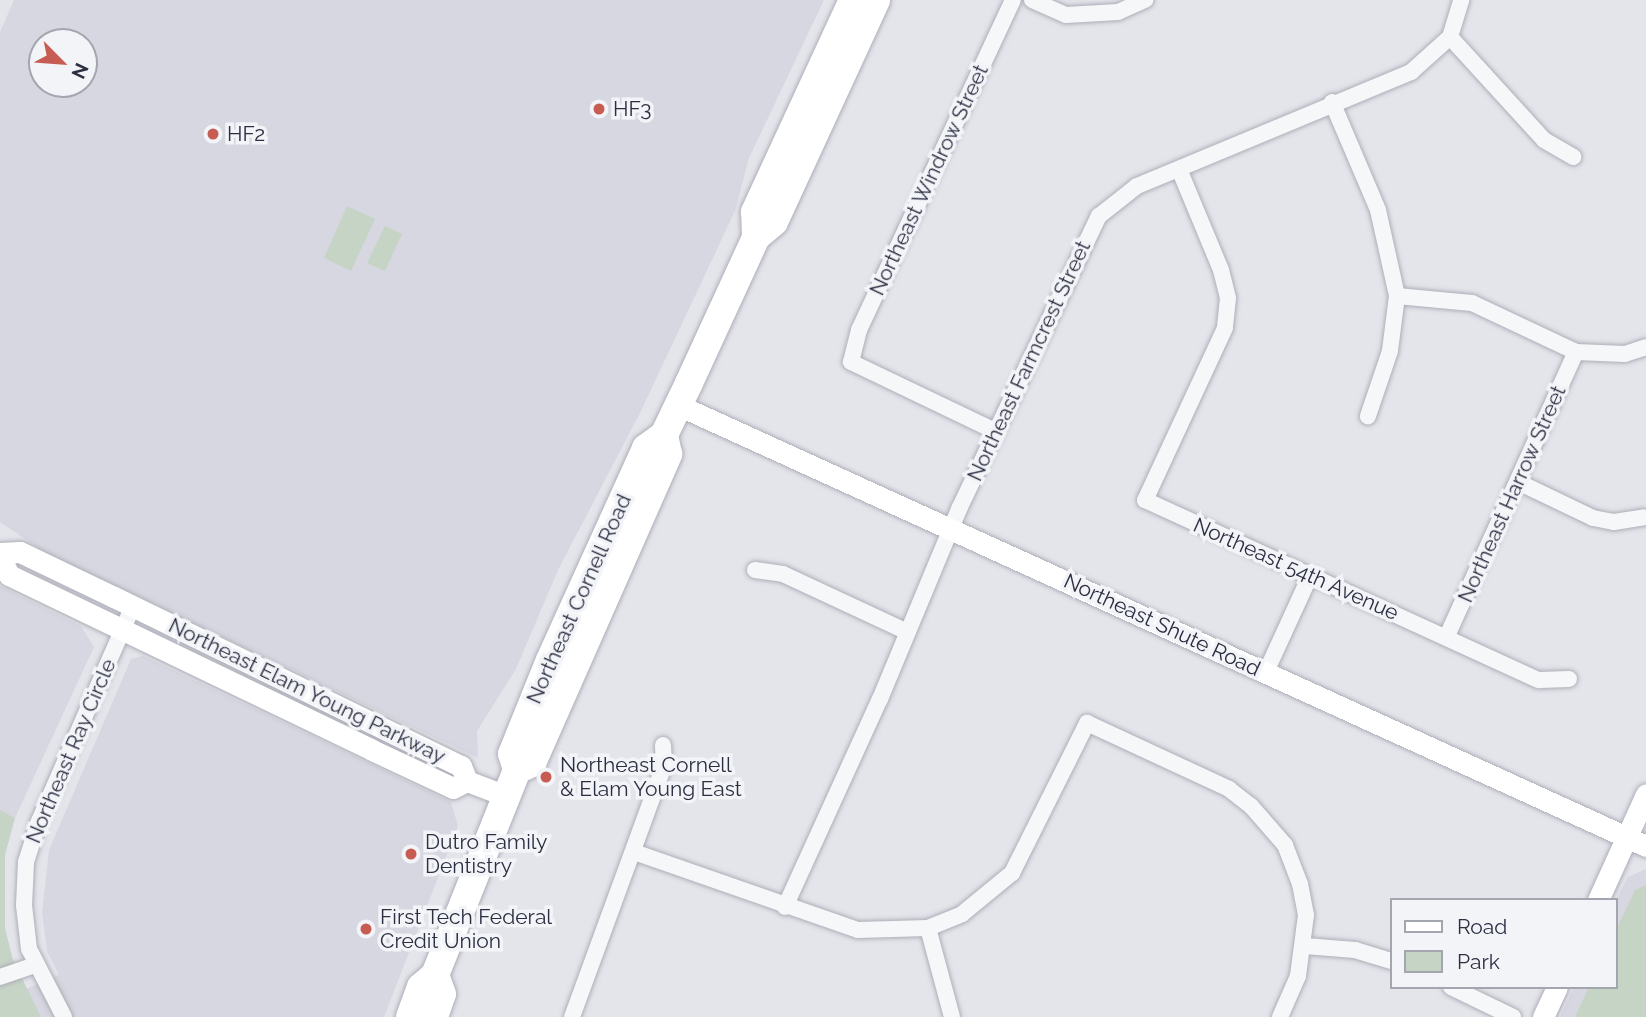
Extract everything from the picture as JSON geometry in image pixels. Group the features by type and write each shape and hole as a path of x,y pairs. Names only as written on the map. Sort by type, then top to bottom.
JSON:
{"highway":[{"name":"Northeast Cornell Road","path":"756,237 755,212 853,0"},
{"name":"Northeast Cornell Road","path":"410,1017 421,987 435,975 517,770 532,763 668,454 664,435 756,237 774,222 876,0"},
{"name":"Northeast Cornell Road","path":"434,1017 442,994 435,975"}],"street":[{"name":"Northeast Windrow Street","path":"995,431 851,362 859,330 1013,0"},
{"path":"1032,0 1066,15 1118,12 1145,0"},
{"path":"1461,0 1450,37 1544,140 1574,157"},
{"name":"Northeast Farmcrest Street","path":"785,907 880,699 905,631 950,529 1098,216 1137,186 1332,102 1411,72 1450,37"},
{"path":"1332,102 1378,211 1397,296 1390,351 1368,416"},
{"name":"Northeast 54th Avenue","path":"1179,169 1221,270 1227,308 1225,328 1145,500 1539,680 1569,679"},
{"path":"1397,296 1437,296 1472,303 1576,352 1625,354 1646,347"},
{"name":"Northeast Harrow Street","path":"1447,636 1576,352"},
{"name":"Northeast Shute Road","path":"678,405 1637,842"},
{"path":"1518,482 1593,517 1614,522 1644,517"},
{"name":"Northeast Elam Young Parkway","path":"20,552 133,606 461,766 467,781 453,788 9,575 0,555 20,552"},
{"path":"755,570 783,574 905,631"},
{"path":"1266,673 1310,576"},
{"name":"Northeast Ray Circle","path":"64,1017 35,965 24,905 31,843 133,606"},
{"path":"634,852 785,907 858,930 928,928 962,914 1012,873 1087,723 1229,789 1269,824 1285,845 1300,884 1305,946 1298,976 1280,1017"},
{"path":"572,1017 664,765 663,745"},
{"path":"467,781 506,796"},
{"path":"1599,898 1637,842 1646,794"},
{"path":"928,928 952,1017"},
{"path":"1305,946 1355,950 1390,960"},
{"path":"0,977 35,965"},
{"path":"1455,989 1513,1017"},
{"path":"1543,1017 1556,989"}],"shaded area":[{"path":"14,0 824,0 749,158 735,211 640,413 558,570 516,669 477,731 478,758 46,553 0,522 0,32"},
{"path":"0,586 81,626 94,647 15,818 0,810"},
{"path":"143,656 451,802 458,826 384,1017 41,1017 26,989 59,975 47,951 42,913 49,850 131,659"},
{"path":"1646,869 1646,1017 1560,1017 1573,989 1618,989 1617,898 1628,877"}],"green space":[{"path":"347,206 375,219 351,271 324,258"},
{"path":"385,226 402,234 385,271 367,263"},
{"path":"0,810 15,818 5,855 5,928 13,960 41,1017 0,1017"},
{"path":"1646,885 1646,1017 1575,1017 1588,989 1618,989 1618,926 1635,890"}],"place":[{"name":"HF3","path":"599,109"},
{"name":"HF2","path":"213,134"},
{"name":"Northeast Cornell & Elam Young East","path":"546,777"},
{"name":"Dutro Family Dentistry","path":"411,854"},
{"name":"First Tech Federal Credit Union","path":"366,929"}]}
